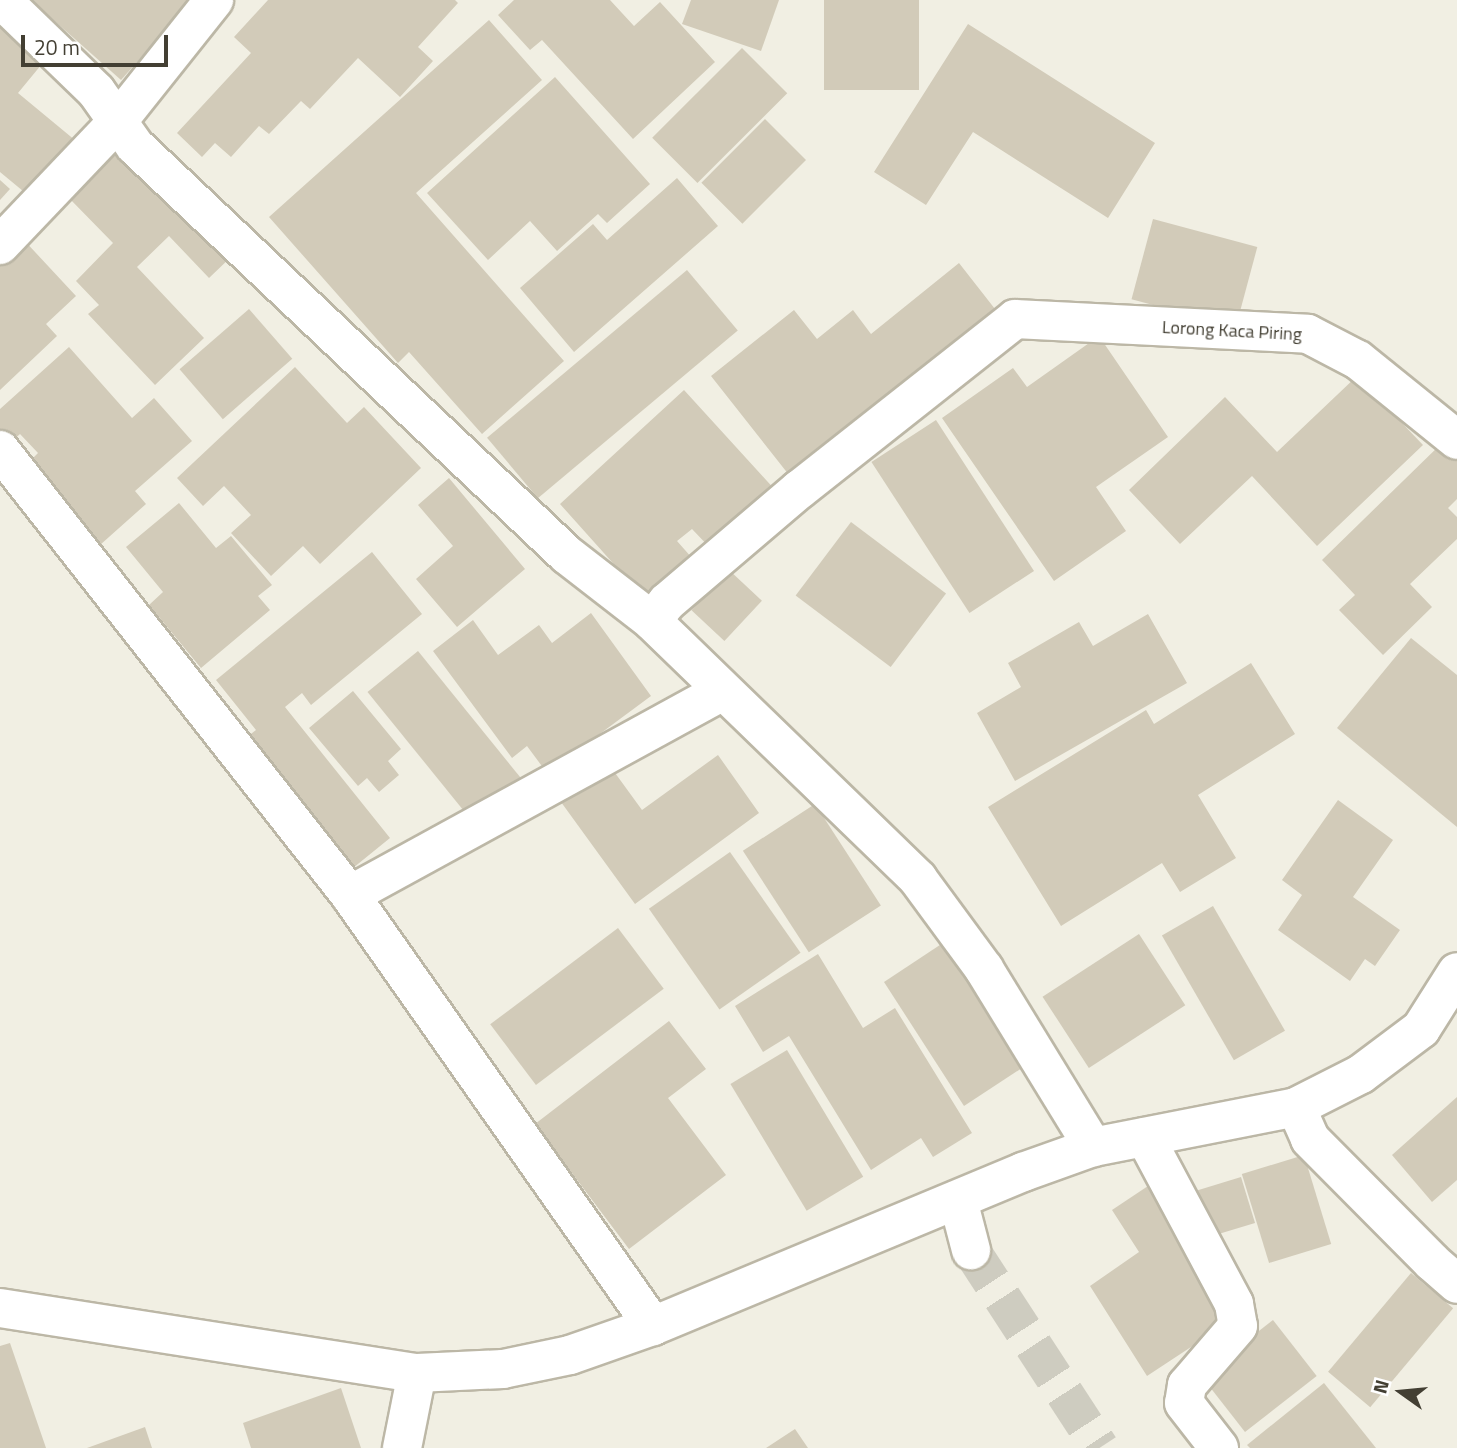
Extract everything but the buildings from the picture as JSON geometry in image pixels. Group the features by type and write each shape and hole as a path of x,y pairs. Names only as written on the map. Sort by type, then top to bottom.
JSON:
{"street":[{"path":"2,0 96,91 135,146 567,555 652,621 721,692 918,879 984,969 1093,1147"},
{"path":"0,245 117,122 214,0"},
{"name":"Lorong Kaca Piring","path":"652,621 667,602 800,489 1015,319 1308,334 1358,360 1457,440"},
{"path":"0,450 350,895 653,1325"},
{"path":"350,895 721,692"},
{"path":"0,1308 417,1373 503,1369 570,1355 653,1325 1093,1147 1296,1107 1361,1074 1421,1029 1457,972"},
{"path":"1296,1107 1310,1139 1457,1284"},
{"path":"1145,1137 1234,1304 1238,1326 1187,1385 1184,1403 1219,1448"},
{"path":"958,1200 971,1250"},
{"path":"402,1448 417,1373"}],"tunnel":[{"path":"971,1250 1100,1448"}]}
